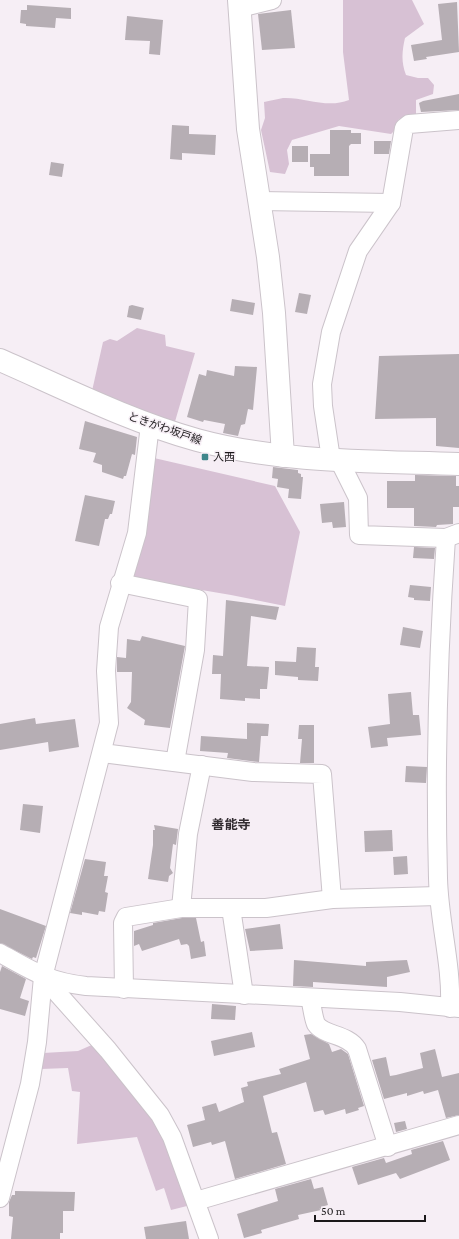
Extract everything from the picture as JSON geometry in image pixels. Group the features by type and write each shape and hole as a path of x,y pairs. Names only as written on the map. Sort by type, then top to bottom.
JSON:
{"main road":[{"path":"239,4 248,129 274,314 283,456"},
{"name":"ときがわ坂戸線","path":"0,360 150,425 197,440 238,449 283,456 459,464"}],"street":[{"path":"239,4 272,0"},
{"path":"0,953 42,977 65,984 124,989 400,1002 454,1008 449,963 438,896 437,824 438,648 452,536 359,535 358,498 335,459 324,406 322,384 331,332 358,252 391,203 404,128 409,124 459,120"},
{"path":"259,201 391,203"},
{"path":"0,1198 6,1151 30,1084 37,1042 42,977 109,722 106,671 109,627 120,583 137,533 150,425"},
{"path":"120,583 198,599 195,650 175,762"},
{"path":"102,753 253,772 322,774 332,899"},
{"path":"181,908 188,834 202,765"},
{"path":"124,989 123,923 126,917 181,908 266,908 332,899 438,896"},
{"path":"231,908 244,995"},
{"path":"42,977 108,1050 160,1115 172,1137 209,1239"},
{"path":"310,998 316,1024 353,1042 357,1049 388,1146"},
{"path":"196,1201 459,1125"}],"shaded area":[{"path":"343,0 412,0 424,24 405,38 403,66 406,75 418,78 428,78 434,85 433,94 416,100 416,116 399,119 396,129 391,134 339,126 292,140 287,150 289,164 285,174 270,172 261,130 265,118 264,102 283,98 324,103 349,100 343,52"},
{"path":"137,328 165,335 166,346 195,353 174,425 92,391 103,342 110,339 117,341"},
{"path":"154,458 275,486 300,532 285,606 131,578"},
{"path":"94,1044 158,1126 191,1205 171,1210 164,1188 156,1191 137,1137 77,1144 80,1092 72,1091 68,1068 41,1069 43,1053 78,1051"}],"building":[{"path":"457,2 459,52 426,57 427,59 414,61 411,45 442,40 438,4"},
{"path":"27,5 71,8 71,19 56,18 55,28 26,26 26,24 20,23 21,10 27,10"},
{"path":"291,10 295,48 262,50 258,14"},
{"path":"127,16 163,20 160,55 149,54 150,41 125,40"},
{"path":"459,94 459,110 421,112 419,103 423,101"},
{"path":"172,125 189,126 189,134 216,135 215,155 182,153 182,160 170,159"},
{"path":"330,130 351,130 351,133 361,133 361,144 351,144 349,146 349,176 314,176 314,167 310,167 310,154 330,154"},
{"path":"374,141 391,141 389,154 374,154"},
{"path":"292,146 308,146 308,162 292,162"},
{"path":"51,162 64,164 62,177 49,175"},
{"path":"299,293 311,295 307,314 295,312"},
{"path":"232,299 255,303 253,315 230,311"},
{"path":"132,305 144,308 141,320 127,317 129,306"},
{"path":"459,354 459,448 436,446 436,418 375,419 379,356"},
{"path":"235,366 257,367 253,410 248,409 245,424 241,425 238,436 223,433 225,424 204,420 203,422 187,417 199,374 206,376 207,370 234,376"},
{"path":"85,421 137,437 135,455 132,454 126,476 124,476 123,479 102,472 102,465 93,462 96,453 79,449"},
{"path":"273,467 298,470 298,473 301,474 301,477 303,477 301,499 288,498 289,489 277,487 278,479 272,478"},
{"path":"415,475 456,476 456,486 459,486 459,507 453,507 453,524 437,525 436,527 414,526 414,508 387,508 387,481 415,481"},
{"path":"85,495 115,501 112,514 110,514 108,519 105,519 99,546 75,541"},
{"path":"344,502 346,527 333,528 332,522 322,523 320,504"},
{"path":"414,547 435,548 434,559 413,558"},
{"path":"410,585 431,587 430,601 414,600 414,598 408,597"},
{"path":"226,600 279,607 276,620 251,616 247,666 269,667 267,689 260,689 260,699 245,698 245,701 220,699 221,674 212,674 213,655 223,656"},
{"path":"403,627 423,631 420,648 400,645"},
{"path":"142,636 185,646 170,728 144,725 145,720 127,708 131,702 132,672 117,672 117,657 126,658 127,639 140,641"},
{"path":"297,647 316,648 315,667 319,667 318,681 298,680 298,677 275,675 275,661 296,662"},
{"path":"411,692 413,715 419,715 421,735 387,738 388,746 371,748 368,727 390,724 388,694"},
{"path":"35,718 36,724 75,719 79,747 49,752 48,742 0,750 0,724"},
{"path":"247,723 269,724 268,736 261,736 259,762 227,758 228,753 200,751 201,736 247,739"},
{"path":"299,725 314,725 314,763 300,763 302,739 298,739"},
{"path":"406,766 427,767 426,783 405,782"},
{"path":"23,804 43,806 40,833 20,830"},
{"path":"154,825 178,829 176,845 173,844 170,868 173,873 169,876 168,882 148,879 153,845 153,830 155,830"},
{"path":"392,830 393,851 365,852 364,831"},
{"path":"407,856 408,874 394,875 393,857"},
{"path":"85,859 106,862 104,876 108,876 105,892 108,893 105,912 99,911 98,915 82,912 82,915 70,913"},
{"path":"0,909 46,926 36,958 33,957 32,959 0,943"},
{"path":"182,918 196,918 201,942 204,941 206,956 191,959 189,946 187,944 181,945 179,939 142,951 139,944 134,946 134,931 153,925 153,923"},
{"path":"280,924 283,949 250,951 245,929"},
{"path":"294,960 366,966 366,962 407,960 410,972 387,977 387,987 313,982 313,987 293,986"},
{"path":"2,966 26,979 20,998 29,1001 25,1016 0,1009 0,972"},
{"path":"212,1004 236,1006 235,1020 211,1019"},
{"path":"252,1032 255,1047 214,1056 211,1041"},
{"path":"311,1034 329,1044 332,1052 341,1049 348,1054 364,1106 358,1108 359,1110 346,1114 345,1109 325,1115 323,1110 314,1112 306,1082 263,1096 272,1133 277,1132 286,1164 235,1179 225,1141 212,1145 211,1142 193,1147 187,1125 205,1120 202,1107 216,1103 219,1112 244,1102 241,1088 248,1086 247,1082 281,1074 279,1069 310,1059 304,1035"},
{"path":"435,1049 442,1077 459,1073 459,1115 446,1118 438,1090 424,1094 423,1091 407,1096 407,1093 384,1099 372,1060 386,1057 390,1076 396,1075 423,1068 420,1053"},
{"path":"405,1121 407,1129 396,1132 394,1123"},
{"path":"443,1141 450,1160 400,1179 396,1173 358,1185 352,1167 384,1158 386,1163 412,1154 411,1150"},
{"path":"311,1179 314,1189 323,1187 328,1205 321,1207 321,1210 298,1215 299,1219 261,1230 262,1233 244,1238 237,1214 278,1201 275,1189"},
{"path":"15,1191 75,1192 74,1211 63,1211 63,1233 60,1233 60,1239 11,1239 13,1217 9,1216 9,1202 12,1195 15,1195"},
{"path":"186,1221 189,1239 146,1239 144,1227"}],"place":[{"name":"入西","path":"205,457"}],"district":[{"name":"善能寺","path":"231,824"}]}
